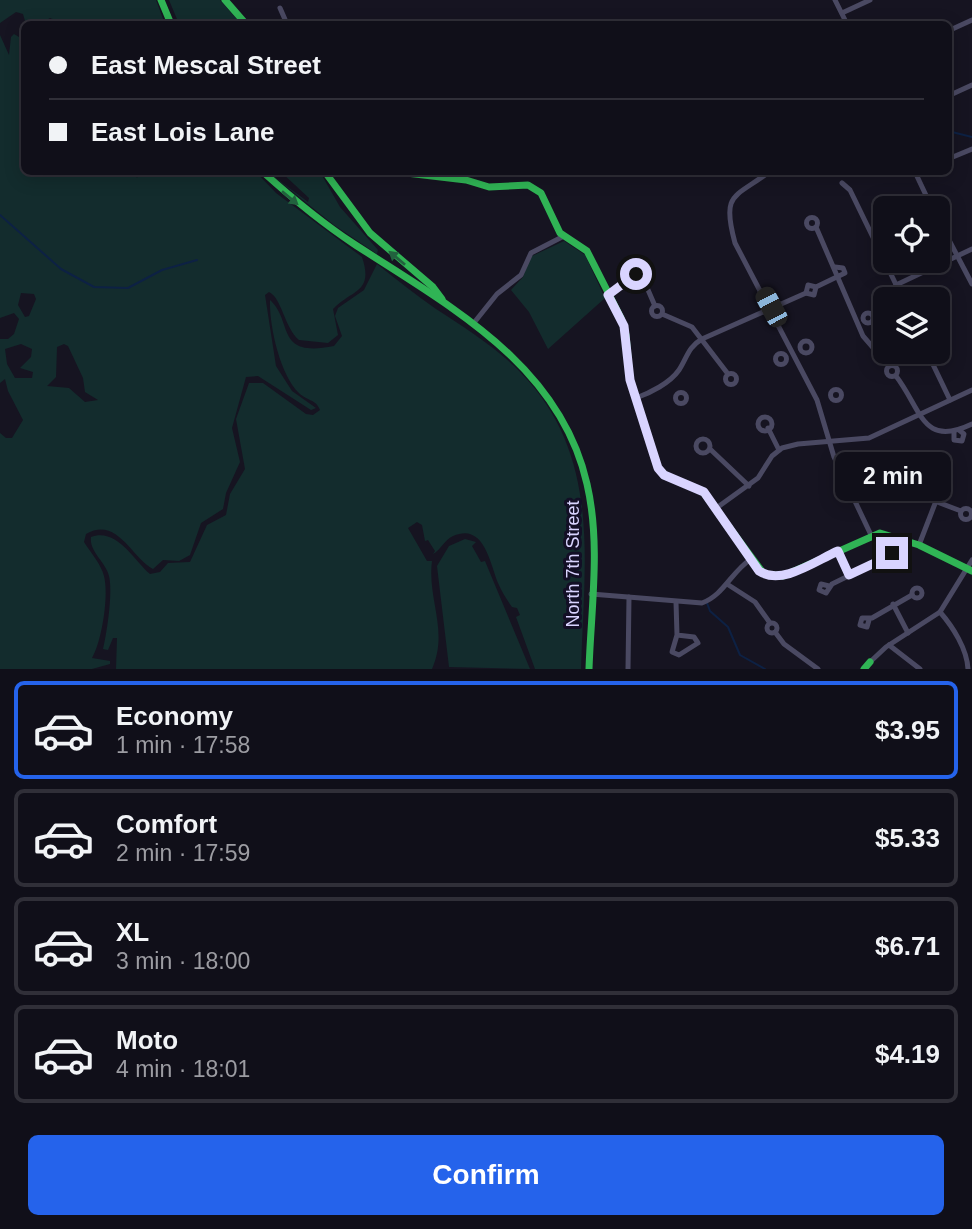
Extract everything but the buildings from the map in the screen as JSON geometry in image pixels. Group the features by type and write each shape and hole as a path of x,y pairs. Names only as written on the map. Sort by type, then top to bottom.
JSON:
{"main road":[{"path":"161,0 172,21"},
{"path":"167,0 172,21"},
{"path":"225,0 243,21"},
{"name":"North 7th Street","path":"265,175 320,222 473,324 533,375 569,429 585,471 590,498 589,669"},
{"name":"North 7th Street","path":"328,175 370,233 433,287 446,304"},
{"path":"424,175 466,180 489,187 528,186 541,193 564,236 587,251 624,326 630,380 658,468 664,475 697,487 759,571 775,577 871,535 891,534 970,570"}],"street":[{"path":"835,0 846,21"},
{"path":"842,13 870,0"},
{"path":"280,8 286,21"},
{"path":"952,29 972,20"},
{"path":"952,94 972,85"},
{"path":"952,157 972,149"},
{"path":"764,175 742,188 732,201 729,216 735,243 797,352 825,417 829,442 871,535"},
{"path":"918,175 927,196"},
{"path":"842,183 850,190 896,285 972,249"},
{"path":"816,227 860,322 863,336 889,366 888,374 896,376 927,426 936,433 957,431 972,424"},
{"path":"473,324 497,294 521,275 531,253 564,236"},
{"path":"950,240 972,284"},
{"path":"608,295 639,275 655,306 662,307 662,314 692,327 728,374"},
{"path":"636,398 669,380 678,371 693,344 806,293 808,285 816,287 839,277"},
{"path":"786,357 797,352"},
{"path":"934,364 950,400"},
{"path":"669,380 678,393"},
{"path":"715,509 749,485 779,450 790,445 869,438 972,390"},
{"path":"817,400 831,395"},
{"path":"768,428 779,450"},
{"path":"710,449 749,485"},
{"path":"906,485 936,502 961,511"},
{"path":"919,545 936,502"},
{"path":"838,551 849,575"},
{"path":"591,594 702,603 717,596 751,559"},
{"path":"829,586 883,559"},
{"path":"867,665 888,645 940,612 970,570 972,560"},
{"path":"727,584 755,602 770,623 776,626 775,632 784,644 818,669 826,669"},
{"path":"869,620 912,595"},
{"path":"628,669 629,597"},
{"path":"676,602 677,635 671,648 674,654 679,655 698,643 694,637 677,635"},
{"path":"893,604 908,633"},
{"path":"940,612 956,634 967,657 968,669"},
{"path":"888,645 920,669"}],"green space":[{"path":"0,0 156,0 164,21 57,21 50,18 45,21 25,21 23,14 16,12 0,23"},
{"path":"169,0 220,0 238,21 178,21"},
{"path":"14,34 21,38 21,175 136,175 137,178 138,175 259,175 276,193 362,257 365,269 365,278 359,289 333,309 338,335 328,343 299,340 273,295 269,292 265,295 276,366 292,391 316,408 311,410 258,376 246,377 232,428 240,462 226,493 223,509 201,523 190,555 179,561 163,560 153,569 115,534 97,530 86,534 84,542 101,567 105,584 102,630 92,658 110,661 110,664 92,669 0,669 0,433 6,438 12,438 23,420 5,379 0,383 0,339 8,339 14,334 19,319 14,313 0,318 0,35 9,55 11,37","holes":["21,293 34,294 36,299 29,316 25,317 18,305","21,344 32,349 31,357 20,368 33,372 32,378 15,378 7,364 5,349","64,344 68,346 83,378 85,392 98,400 85,402 69,388 47,386 56,377 57,347"]},
{"path":"272,175 308,202 309,198 284,175 322,175 340,207 378,250 377,254 334,225"},
{"path":"564,241 585,255 605,298 548,349 529,312 511,290 523,277 530,257"},
{"path":"377,264 429,304 491,346 521,373 547,405 565,439 576,475 585,551 581,669 535,669 516,617 520,615 517,608 512,607 503,593 479,539 464,533 453,536 433,554 435,551 428,540 425,541 422,525 417,522 408,528 427,561 432,561 438,641 432,669 116,669 117,638 113,638 108,650 103,649 110,602 109,576 93,547 91,537 100,535 116,541 150,574 160,572 168,563 190,562 207,525 226,515 230,494 245,469 236,419 249,383 263,383 306,414 313,415 320,410 316,404 299,393 286,374 271,323 270,300 294,343 315,348 334,346 342,336 335,316 338,308 364,290"},
{"path":"465,539 476,542 472,546 481,562 485,561 530,669 449,667 437,566 449,546"}],"waterway":[{"path":"952,132 972,137"},
{"path":"0,215 61,269 94,287 128,288 162,270 197,260"},
{"path":"707,603 710,611 728,627 740,655 765,669"}],"traffic: fast":[{"path":"161,0 170,21"},
{"path":"225,0 243,21"},
{"path":"266,175 330,228 427,291 496,342 526,372 553,405 573,442 587,484 591,507 594,576 589,669"},
{"path":"327,175 370,233 433,287 442,299"},
{"path":"424,175 466,180 489,187 528,185 541,193 560,233 587,251 621,318 626,335 630,380 658,468 665,475 703,492 764,574 783,576 880,533 919,545 972,571"},
{"path":"864,669 870,662"}],"route":[{"path":"636,274 608,295 624,326 630,380 658,468 664,475 704,492 759,571 770,577 783,576 838,551 849,575 883,559 891,559 892,553"}]}
